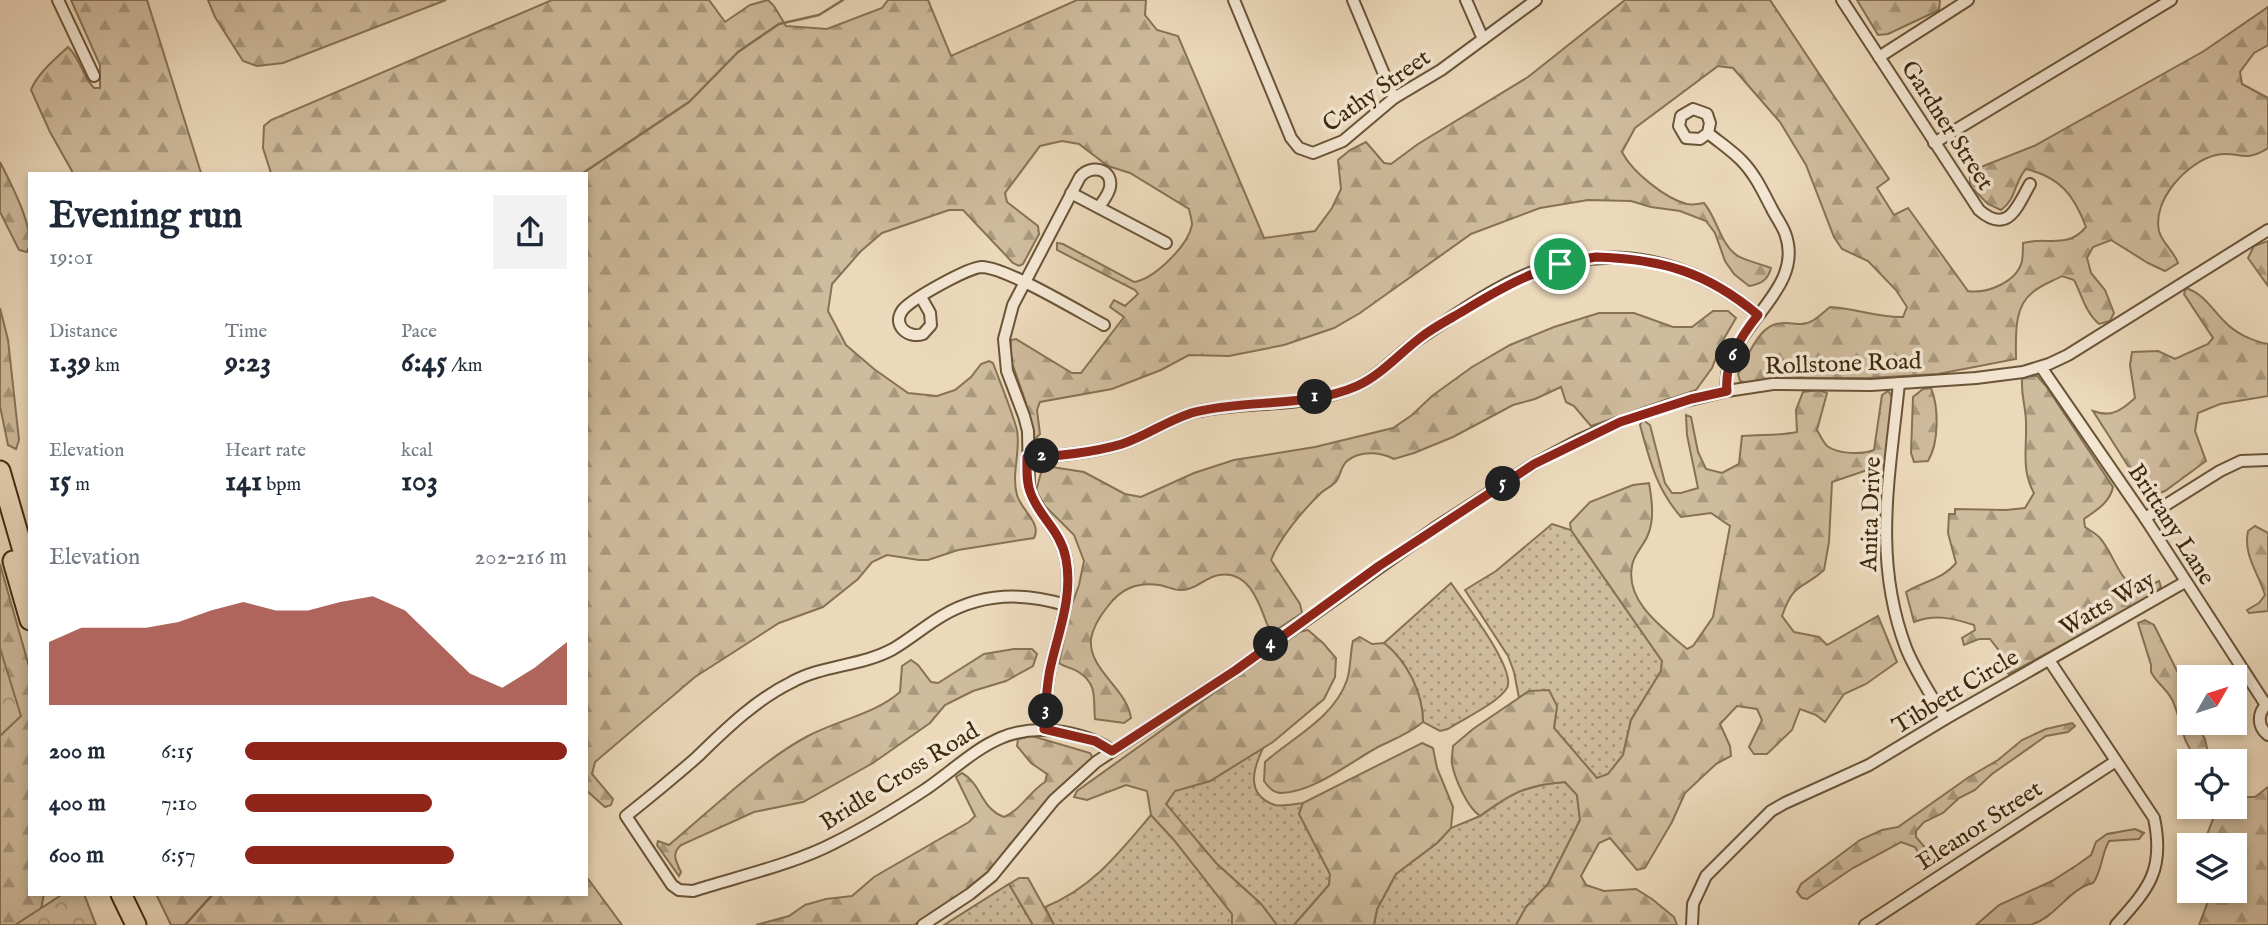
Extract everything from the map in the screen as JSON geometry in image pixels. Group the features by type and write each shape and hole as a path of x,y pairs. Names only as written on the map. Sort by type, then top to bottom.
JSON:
{"highway":[{"path":"0,471 28,568"},
{"path":"0,518 28,613"},
{"path":"122,896 136,925"},
{"path":"136,896 149,925"}],"street":[{"path":"58,0 94,76"},
{"name":"Cathy Street","path":"1234,0 1291,138 1306,152 1319,152 1342,141 1394,98 1430,78 1536,0"},
{"path":"1353,0 1394,98"},
{"path":"1466,0 1483,39"},
{"name":"Gardner Street","path":"1842,0 1975,206 1991,218 2001,220 2011,216 2030,184"},
{"path":"1879,57 1954,4 1968,0"},
{"path":"1934,143 2171,0"},
{"path":"1708,133 1740,158 1748,168 1784,232 1788,254 1783,279 1747,329 1728,366 1727,391"},
{"path":"1044,729 1050,666 1065,605 1068,576 1066,559 1057,533 1032,496 1027,474 1028,431 1011,385 1004,356 1008,319 1024,283 1083,173 1093,169 1103,171 1110,179 1110,185 1099,207"},
{"path":"1071,193 1166,243"},
{"name":"Rollstone Road","path":"923,925 986,882 1059,795 1081,774 1236,670 1379,566 1534,464 1620,422 1691,399 1727,391 1773,384 1871,385 1976,378 2041,367 2068,355 2268,230"},
{"path":"1027,457 1080,452 1123,444 1193,413 1335,394 1357,386 1373,376 1422,337 1502,287 1529,274 1573,260 1596,257 1633,258 1692,272 1721,287 1758,315"},
{"path":"921,297 963,272 985,267 1024,283 1104,325"},
{"name":"Brittany Lane","path":"2041,367 2145,518 2267,704 2262,709 2259,720 2268,735"},
{"name":"Anita Drive","path":"1899,383 1886,518 1888,580 1906,648 1945,719"},
{"path":"2145,518 2220,471 2241,461 2268,460"},
{"name":"Watts Way","path":"2049,660 2185,582"},
{"name":"Bridle Cross Road","path":"1065,605 1046,599 1009,595 980,601 944,615 892,649 789,682 742,715 674,777 626,816 672,885 679,890 693,891 832,844 915,796 984,746 1026,730 1044,729 1095,741 1112,751"},
{"name":"Tibbett Circle","path":"1692,925 1693,904 1706,876 1771,811 1869,765 2049,660 2154,818 2159,841 2157,864 2147,888 2116,925"},
{"name":"Eleanor Street","path":"1865,925 2116,761"}],"green space":[{"path":"71,0 147,0 201,172 72,172 31,90 42,73 68,47 94,88 100,88 100,65"},
{"path":"208,0 446,0 283,63 257,66 243,61 215,17"},
{"path":"552,0 709,0 725,22 750,5 768,0 786,26 827,29 882,8 888,0 928,0 951,56 1077,0 1146,0 1145,15 1157,30 1178,36 1264,238 1315,231 1332,208 1341,189 1338,160 1350,150 1366,142 1384,163 1391,164 1418,144 1528,77 1625,0 1770,0 1889,179 1877,188 1894,215 1908,208 1968,291 1984,291 2008,281 2014,275 2022,261 2023,243 2064,240 2079,234 2086,227 2071,197 2057,182 2038,172 2026,169 2010,201 2001,210 1988,204 1970,186 1970,174 2034,146 2204,51 2268,7 2268,45 2254,53 2240,72 2242,84 2268,98 2268,148 2253,155 2224,154 2205,159 2194,165 2174,184 2166,195 2158,219 2159,231 2178,263 2165,271 2111,240 2093,247 2087,258 2091,273 2105,290 2114,313 2110,321 2099,324 2087,309 2074,280 2062,276 2036,290 2022,306 2017,323 2016,359 1938,374 1868,378 1785,378 1749,384 1740,381 1738,374 1757,340 1773,325 1809,322 1830,307 1903,317 1907,307 1896,290 1868,261 1842,249 1834,237 1806,165 1780,122 1733,68 1718,66 1635,128 1622,152 1641,176 1669,197 1687,204 1704,203 1732,251 1741,258 1771,268 1768,276 1760,283 1749,286 1734,274 1725,261 1715,233 1706,221 1680,211 1631,201 1588,200 1540,208 1471,234 1360,313 1334,328 1284,345 1229,356 1189,355 1161,370 1112,389 1040,402 1037,410 1040,434 1035,439 1031,436 1026,403 1011,360 1011,340 1016,339 1072,373 1081,373 1124,317 1110,307 1114,300 1125,306 1138,294 1057,250 1057,243 1134,282 1151,275 1169,260 1184,242 1192,225 1189,209 1130,173 1108,166 1079,144 1062,141 1040,146 1005,193 1007,202 1038,226 1039,234 1023,264 1019,266 1013,263 963,210 949,210 882,233 861,251 832,284 828,311 846,345 908,393 937,396 955,390 971,377 981,364 989,361 993,363 1017,430 1015,487 1019,501 1035,527 1034,538 958,550 928,560 887,555 872,562 858,579 823,607 779,623 695,677 595,762 592,774 613,799 611,805 605,807 588,792 588,172 271,172 263,148 264,126 271,120"},
{"path":"1857,0 1940,0 1939,10 1888,34 1878,35"},
{"path":"0,162 26,220 27,252 19,250 0,212"},
{"path":"2268,241 2268,286 2248,258 2254,246"},
{"path":"2186,288 2203,298 2233,329 2250,339 2268,344 2268,396 2220,404 2198,413 2195,431 2206,461 2165,491 2148,497 2093,411 2105,414 2116,412 2135,398 2130,365 2132,352 2158,351 2175,359 2208,344 2213,338 2184,294"},
{"path":"0,308 8,340 19,440 16,449 8,445 0,406"},
{"path":"1713,311 1728,311 1736,318 1722,342 1712,368 1696,390 1591,426 1574,406 1566,402 1561,387 1535,399 1513,405 1453,437 1414,453 1394,459 1377,454 1352,457 1343,465 1336,482 1322,492 1292,525 1271,560 1300,604 1302,613 1276,630 1267,624 1251,590 1238,578 1229,575 1214,576 1185,590 1151,584 1124,591 1102,614 1091,639 1095,660 1128,707 1131,718 1124,723 1095,719 1094,693 1090,683 1078,671 1059,663 1084,561 1074,535 1045,506 1036,491 1042,469 1052,467 1084,472 1125,494 1141,497 1194,473 1234,460 1315,447 1393,428 1472,367 1510,345 1554,327 1599,313 1634,313 1673,327 1692,327"},
{"path":"2037,376 2046,386 2113,487 2106,501 2084,519 2085,527 2099,537 2121,574 2133,586 2141,590 2159,581 2161,587 2153,595 2009,674 2004,670 2004,657 1990,639 1979,639 1964,645 1962,638 1975,630 1974,625 1944,618 1914,622 1906,592 1939,576 1956,563 1948,533 1949,514 1955,514 1955,509 2025,508 2034,493 2027,476 2026,417 2022,392 2022,379"},
{"path":"1931,388 1936,415 1934,445 1928,461 1914,462 1911,453 1913,397 1923,389"},
{"path":"1819,390 1827,393 1817,430 1823,440 1832,449 1857,453 1874,450 1882,395 1888,391 1893,397 1885,464 1832,482 1829,542 1824,570 1794,592 1782,616 1794,632 1819,637 1827,645 1878,616 1897,662 1866,684 1844,694 1825,722 1800,709 1792,730 1767,754 1754,754 1749,747 1762,720 1757,709 1737,706 1720,724 1730,746 1731,756 1716,764 1685,793 1672,822 1645,868 1637,870 1610,838 1599,843 1581,876 1586,885 1604,891 1636,889 1674,917 1677,925 1516,925 1526,907 1548,884 1580,820 1577,795 1565,782 1539,785 1510,796 1480,816 1466,800 1456,777 1452,762 1453,746 1529,691 1549,690 1557,706 1554,728 1597,778 1608,774 1623,755 1631,720 1661,671 1662,661 1571,530 1570,523 1590,502 1633,485 1649,483 1652,517 1647,537 1633,562 1631,579 1634,591 1640,603 1657,623 1687,649 1693,646 1713,617 1730,526 1711,513 1681,517 1660,485 1640,425 1643,420 1650,425 1665,483 1672,493 1681,493 1698,488 1687,435 1686,415 1691,417 1698,452 1706,469 1722,473 1739,464 1742,436 1797,432 1796,410 1803,392"},
{"path":"1552,524 1571,530 1662,661 1661,671 1631,720 1623,755 1608,774 1597,779 1554,728 1557,706 1529,691 1519,698 1508,656 1465,590 1496,571"},
{"path":"2255,526 2268,533 2268,611 2249,613 2247,610 2259,603 2265,595 2248,548 2248,531"},
{"path":"0,564 28,663 28,896 44,896 38,925 0,925"},
{"path":"1451,583 1497,651 1508,679 1507,688 1496,699 1448,729 1440,731 1423,722 1420,700 1412,678 1400,659 1384,643"},
{"path":"2145,620 2154,625 2177,671 2177,712 2167,691 2151,672 2138,623"},
{"path":"1308,630 1336,658 1335,677 1324,699 1273,742 1210,781 1175,791 1166,804 1216,863 1261,904 1277,925 1232,925 1232,914 1151,815 1147,791 1126,785 1087,800 1074,797 1077,791 1299,632"},
{"path":"1360,637 1372,644 1384,643 1400,659 1417,689 1423,722 1320,782 1294,791 1273,791 1264,781 1265,762 1312,726 1333,705 1347,680 1353,641"},
{"path":"0,648 21,716 0,736"},
{"path":"1032,649 1037,654 1033,666 1006,681 973,691 945,705 930,723 873,763 803,802 754,812 681,845 675,855 681,872 679,876 657,845 658,841 669,845 755,772 791,746 820,730 890,700 900,692 902,666 911,660 931,682 938,683 984,654"},
{"path":"2072,723 2075,726 2068,732 2046,736 1992,774 1975,790 1959,798 1943,813 1924,822 1916,831 1916,837 1932,856 1934,865 1928,869 1915,847 1901,842 1853,868 1807,899 1797,892 1801,884 1860,840 1882,830 1898,827 1998,760 2022,740 2046,729"},
{"path":"2184,735 2203,735 2207,749 2190,749"},
{"path":"1032,736 1090,753 1093,758 1051,796 1001,863 975,884 914,925 756,925 789,916 805,905 852,896 874,877 969,822 975,816 956,777 962,773 974,783 990,808 1004,817 1010,814 1045,782 1047,774 1031,763 1017,746 1018,739"},
{"path":"1422,743 1433,748 1437,768 1453,807 1451,828 1437,843 1396,874 1377,909 1374,925 1294,925 1329,885 1330,874 1299,814 1303,803"},
{"path":"1263,748 1254,773 1255,788 1265,801 1275,805 1303,803 1299,814 1330,874 1329,885 1294,925 1277,925 1261,904 1216,863 1166,805 1174,791 1210,781"},
{"path":"1565,782 1577,795 1580,820 1548,884 1526,907 1516,925 1374,925 1377,909 1396,874 1437,843 1451,828 1480,816 1513,793 1545,784"},
{"path":"2268,787 2268,925 2199,925 2207,903 2247,903 2247,833 2208,833 2213,819 2247,819 2247,797 2255,797"},
{"path":"1151,815 1232,914 1232,925 1054,925 1045,907 1091,880"},
{"path":"2135,829 2144,833 2139,839 2109,841 2093,883 2076,891 2039,921 2030,925 1976,925 1999,905 2052,881 2077,865 2091,855 2096,842 2107,834"},
{"path":"1019,878 1028,878 1054,925 1033,925 1009,884"},
{"path":"588,879 622,925 171,925 157,896 588,896"},
{"path":"1009,884 1033,925 944,925"},
{"path":"60,896 85,896 96,925 15,925"}],"waterway":[{"path":"584,172 689,102 738,52 779,24 819,15 843,0"},
{"path":"185,925 211,896"}],"route":[{"path":"1596,257 1633,258 1665,264 1692,272 1739,299 1758,315 1738,344 1728,366 1727,391 1691,399 1620,422 1534,464 1379,566 1236,670 1112,751 1095,741 1044,729 1050,666 1063,619 1068,576 1063,545 1029,488 1027,457 1080,452 1123,444 1164,424 1214,408 1335,394 1357,386 1373,376 1422,337 1502,287 1529,274 1560,264 1596,257"}]}
